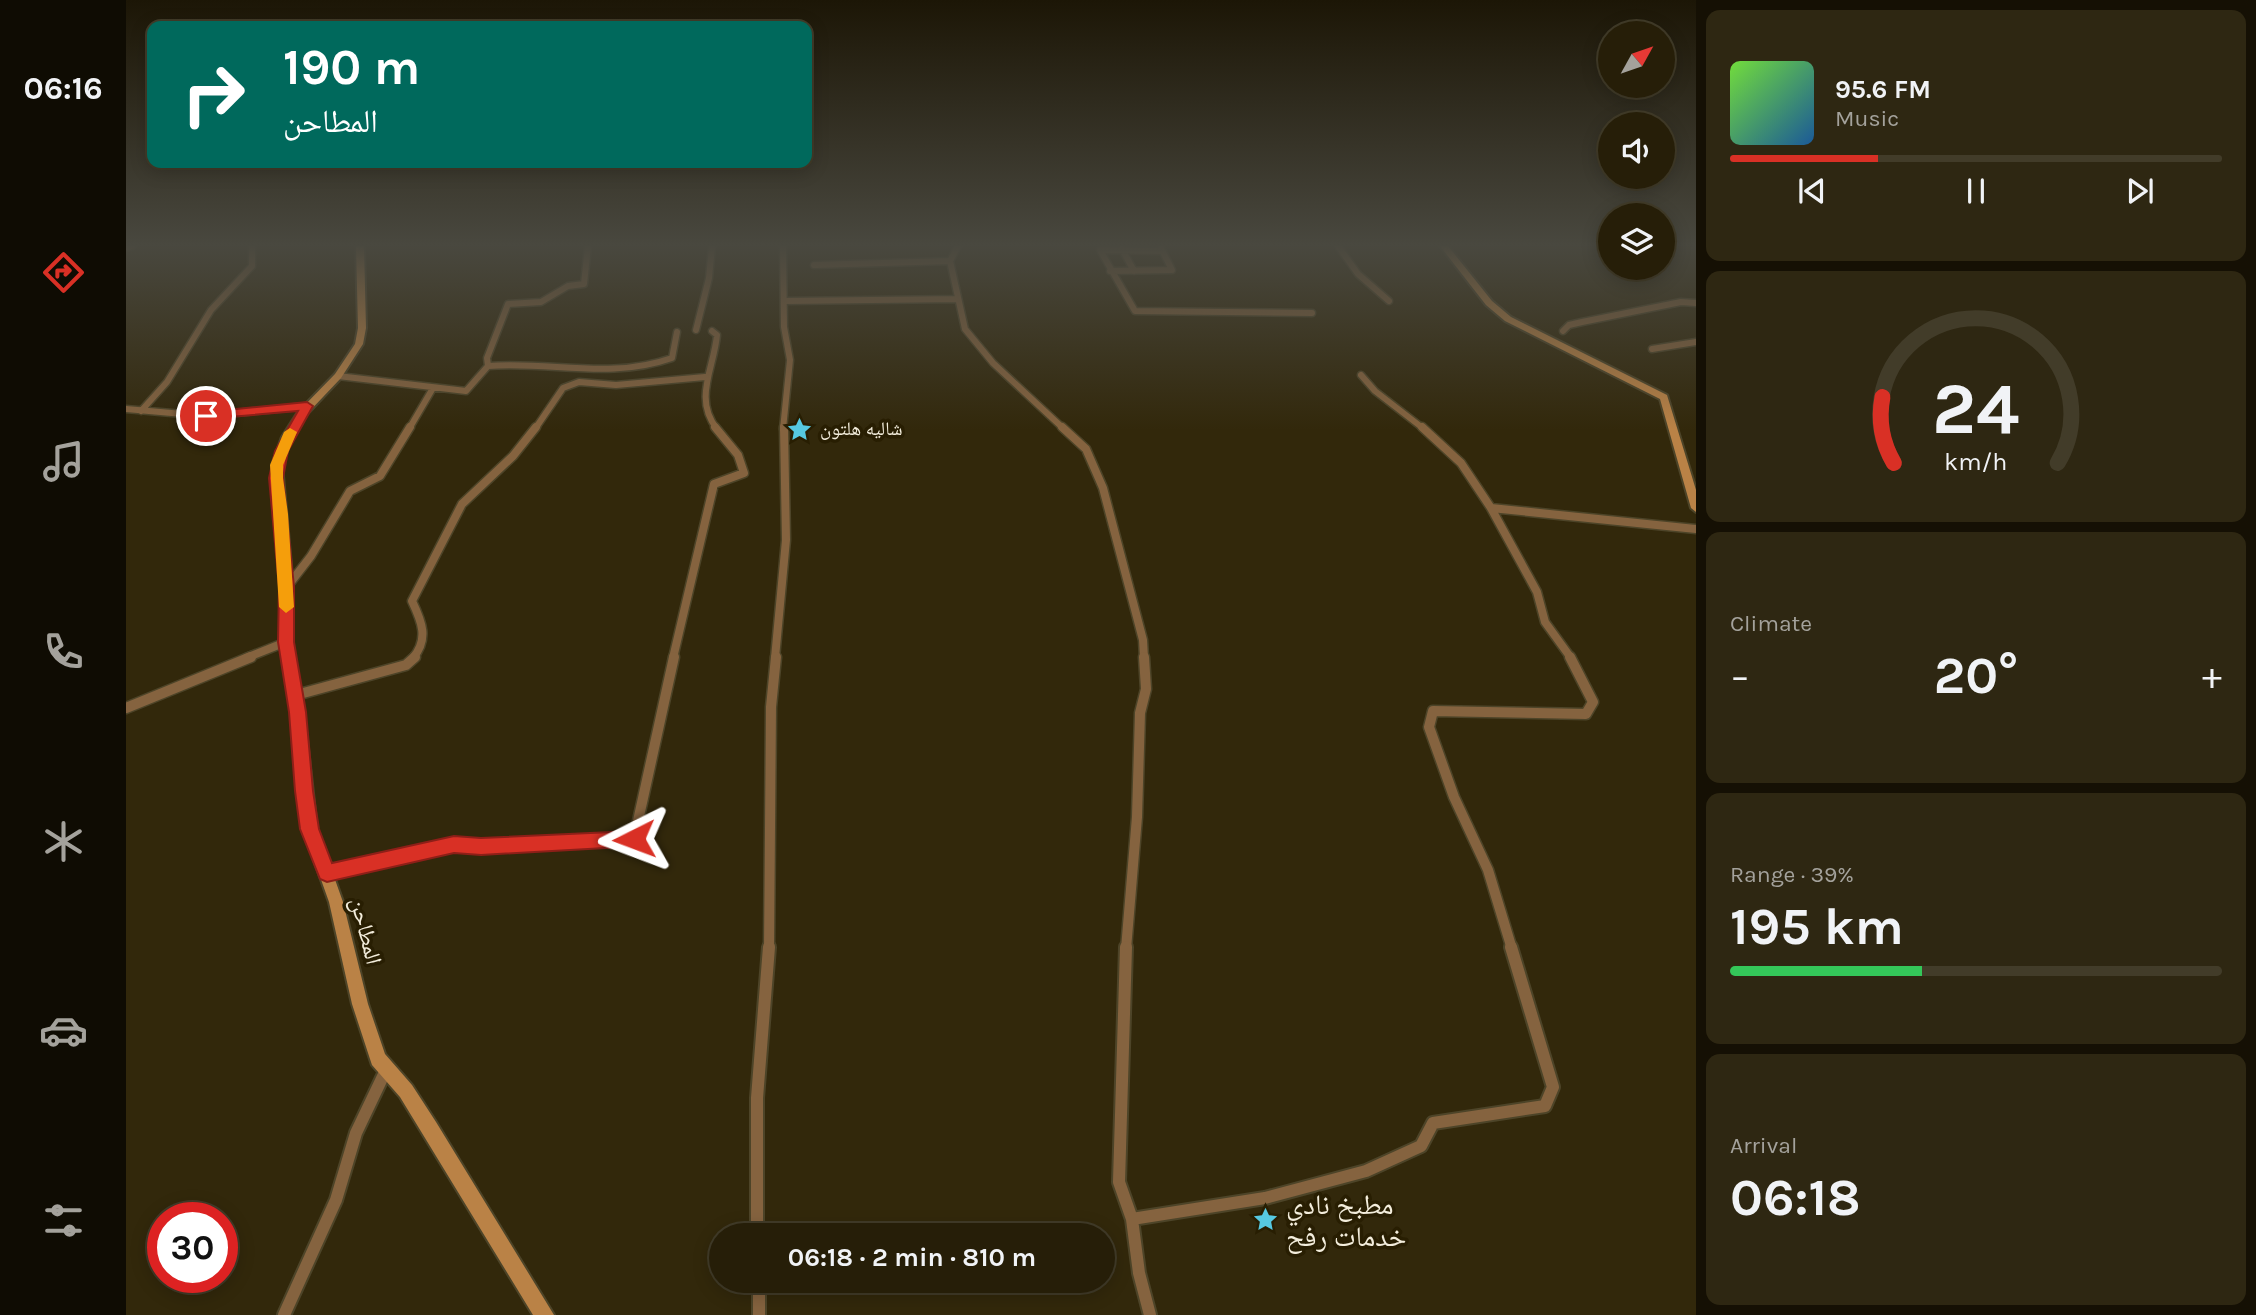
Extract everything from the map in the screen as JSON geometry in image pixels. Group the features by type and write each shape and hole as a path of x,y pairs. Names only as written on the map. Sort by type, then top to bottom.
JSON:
{"main road":[{"name":"المطاحن","path":"361,307 362,328 351,360 307,406 288,437 277,465 286,587 286,642 296,695 310,829 327,873 373,1049 386,1070 406,1091 430,1128 544,1315"},
{"path":"1494,307 1508,319 1664,397 1696,508"}],"street":[{"path":"141,411 164,389 176,364 214,307"},
{"path":"488,366 487,358 507,307"},
{"path":"696,330 702,307"},
{"path":"757,1223 757,1098 769,965 771,708 786,540 782,443 790,360 784,327 784,307"},
{"path":"960,307 965,329 993,363 1086,449 1103,488 1143,640 1146,689 1140,713 1137,817 1124,971 1119,1182 1132,1220 1139,1273 1150,1315"},
{"path":"1133,307 1135,311 1165,313 1312,313"},
{"path":"1563,331 1569,325 1654,307"},
{"path":"327,873 454,845 634,839 714,484 744,472 736,451 705,409 705,377 717,344 717,335 712,331"},
{"path":"338,376 466,391 488,366 517,364 627,372 672,358 674,336 677,332"},
{"path":"1652,349 1696,342"},
{"path":"1132,1220 1265,1198 1366,1171 1421,1146 1433,1123 1545,1106 1553,1087 1488,870 1454,797 1429,727 1430,717 1433,710 1586,714 1593,702 1577,666 1545,622 1537,592 1491,508 1461,463 1412,418 1375,391 1361,375"},
{"path":"296,695 406,665 418,656 424,644 424,633 412,601 462,503 513,456 555,403 563,388 579,382 616,385 705,377"},
{"path":"286,587 311,556 350,491 380,476 432,388"},
{"path":"126,409 206,416 307,406"},
{"path":"1491,508 1696,529"},
{"path":"126,708 286,642"},
{"path":"284,1315 335,1200 356,1133 386,1070"},
{"path":"759,1293 759,1315"}],"slow traffic":[{"path":"286,607 281,514 276,478 281,451 290,432"}],"place":[{"name":"شاليه هلتون","path":"800,429"},
{"name":"مطبخ نادي خدمات رفح","path":"1266,1220"}],"route":[{"path":"206,416 307,406 281,451 276,478 286,587 286,642 296,695 304,791 310,829 327,873 454,845 634,839"}]}
